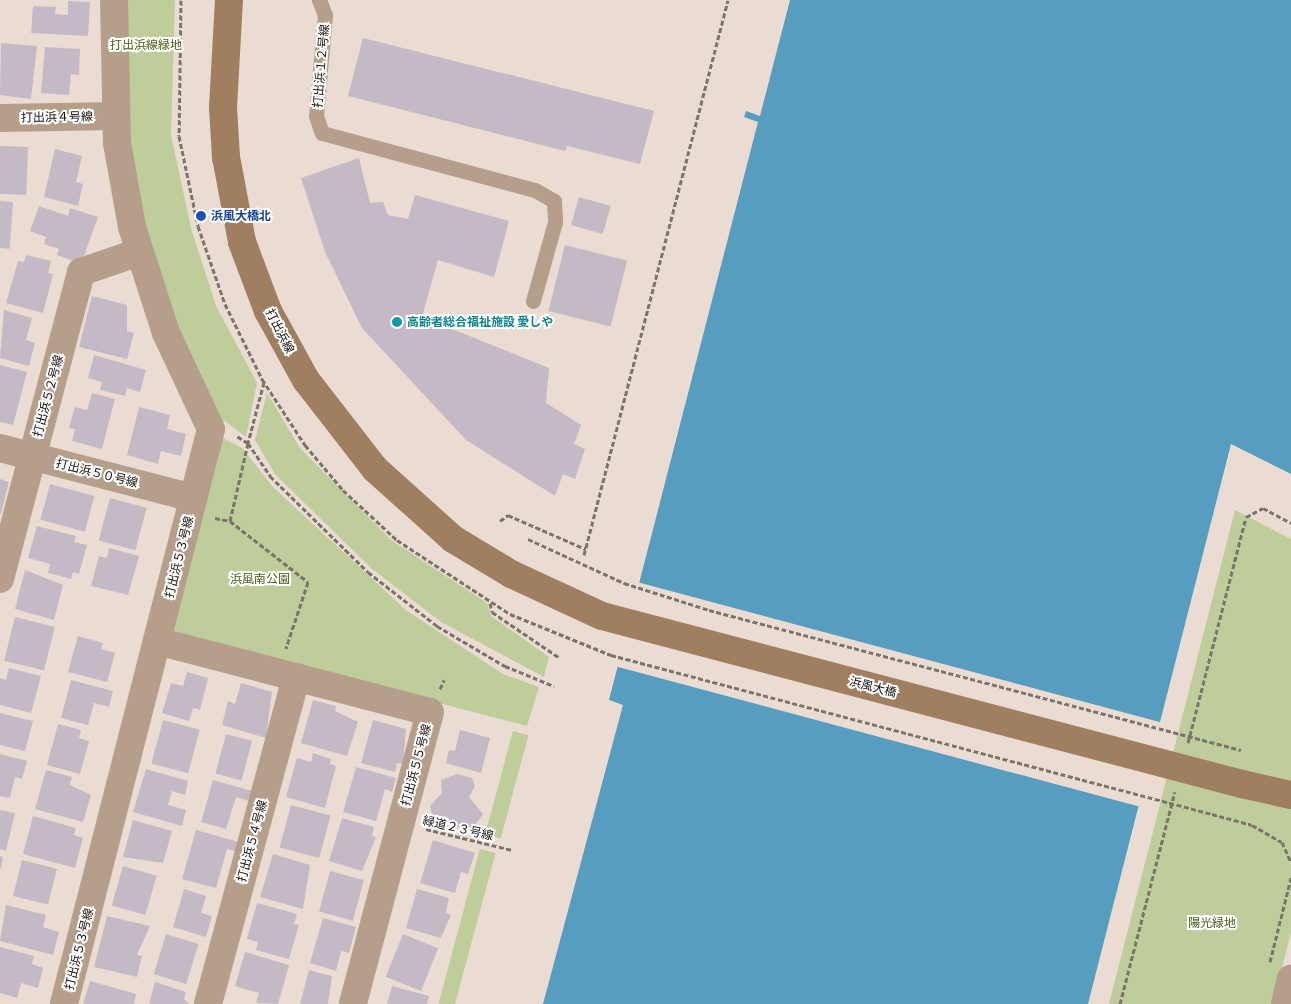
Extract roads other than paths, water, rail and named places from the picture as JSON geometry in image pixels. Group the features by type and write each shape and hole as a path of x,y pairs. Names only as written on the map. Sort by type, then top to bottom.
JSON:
{"street":[{"name":"打出浜５３号線","path":"64,1004 212,429 166,333 139,252 122,179 114,116 114,0"},
{"name":"打出浜線","path":"229,0 223,107 226,157 242,242 268,311 306,380 357,450 453,539 511,574"},
{"name":"打出浜４号線","path":"0,118 114,116"},
{"name":"打出浜５２号線","path":"0,579 31,457 82,272 139,252"},
{"name":"打出浜５０号線","path":"0,448 192,505"},
{"name":"浜風大橋","path":"511,574 602,616 1242,784 1291,795"},
{"name":"打出浜５５号線","path":"157,641 430,712 353,1004"},
{"name":"打出浜５４号線","path":"208,1004 287,675"},
{"path":"1280,974 1284,1004"}],"lane":[{"name":"打出浜１２号線","path":"319,0 325,15 316,116 322,133 535,190 554,201 555,222 533,301"}],"water":[{"path":"790,0 1291,0 1291,474 1231,444 1088,1004 543,1004 623,705 609,700 758,122 744,117 746,111 760,116"}],"place":[{"name":"浜風大橋北","path":"201,216"},
{"name":"高齢者総合福祉施設 愛しや","path":"397,322"}],"park label":[{"name":"打出浜線緑地","path":"146,45"},
{"name":"浜風南公園","path":"260,579"},
{"name":"陽光緑地","path":"1212,923"}]}
